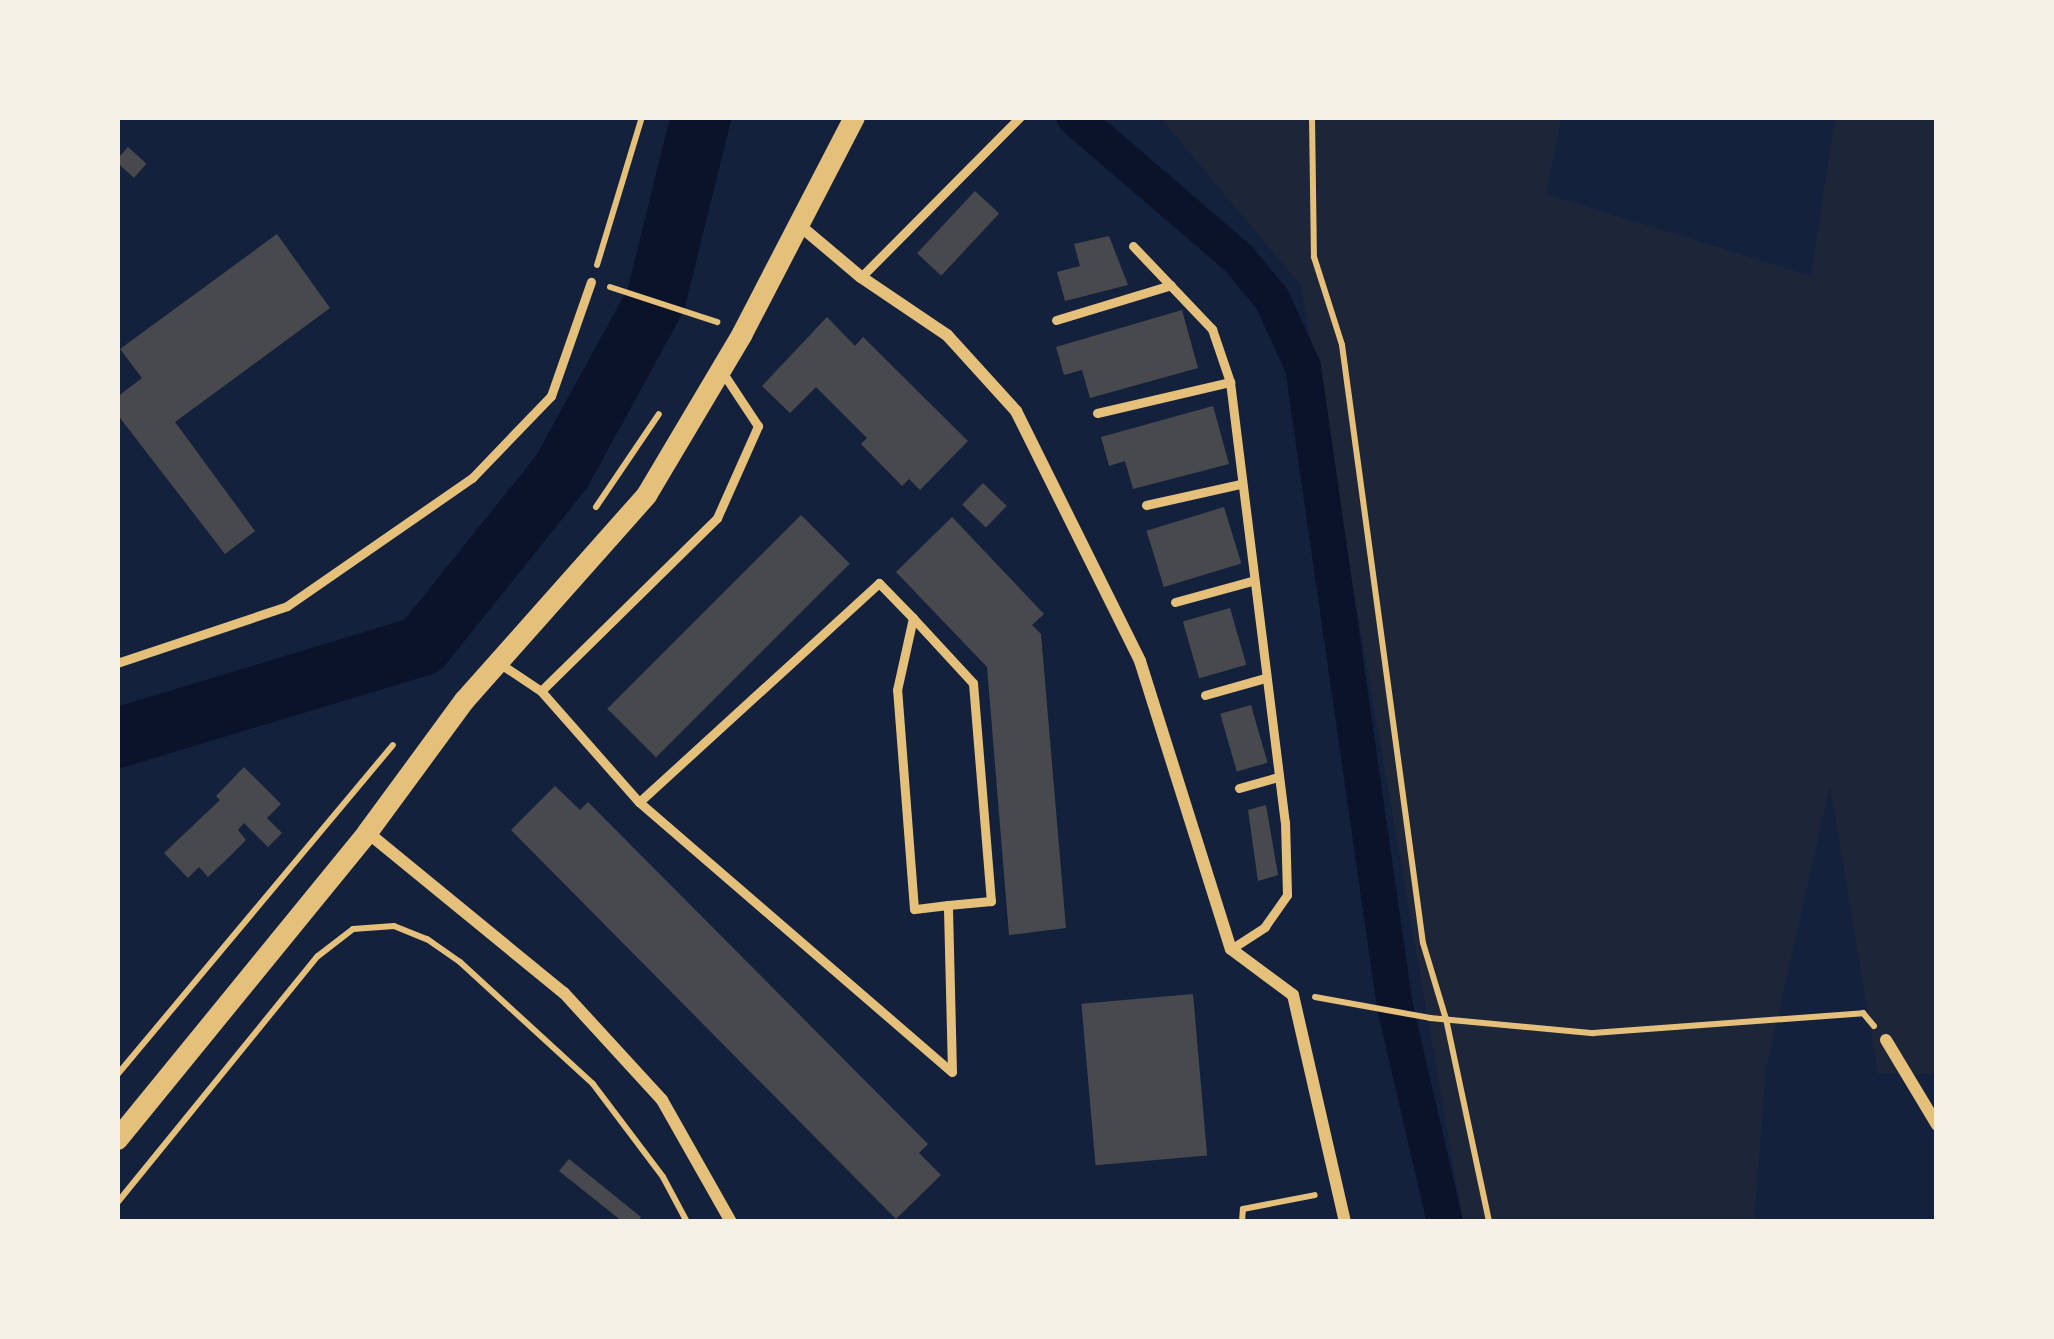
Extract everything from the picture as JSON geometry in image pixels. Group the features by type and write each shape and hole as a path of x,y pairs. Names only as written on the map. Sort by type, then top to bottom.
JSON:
{"street":[{"path":"117,1139 367,832 464,700 646,495 742,333 854,117"},
{"path":"798,224 861,277 947,335 1016,411 1140,661 1231,950 1293,995 1345,1222"},
{"path":"367,832 564,993 662,1100 731,1222"},
{"path":"1886,1040 1937,1124"}],"lane":[{"path":"861,277 1020,117"},
{"path":"1133,246 1212,329 1230,382 1278,777 1287,895 1265,927 1231,950"},
{"path":"117,663 287,605 472,478 551,396 591,282"},
{"path":"1056,320 1171,285"},
{"path":"541,691 717,518 758,426 721,370"},
{"path":"1097,413 1230,382"},
{"path":"1146,505 1240,484"},
{"path":"1175,602 1252,581"},
{"path":"639,802 880,583 913,618 973,683 991,901 914,908 897,690 913,618"},
{"path":"499,663 541,691 639,802 952,1072 948,905"},
{"path":"1205,695 1265,678"},
{"path":"1239,788 1278,777"}],"path":[{"path":"642,117 591,282 680,305 742,333"},
{"path":"1312,117 1314,257 1342,345 1423,943 1446,1019 1490,1222"},
{"path":"117,1203 318,956 353,928 394,926 427,939 460,962 592,1084 663,1178 687,1222"},
{"path":"1316,997 1430,1018 1593,1033 1863,1013 1886,1040"},
{"path":"1242,1222 1243,1209 1338,1191"}],"shaded area":[{"path":"1160,117 1562,117 1546,194 1811,276 1835,117 1937,117 1937,1074 1878,1074 1830,786 1766,1070 1754,1222 1463,1222 1301,286"}],"building":[{"path":"128,147 147,164 134,178 117,163"},
{"path":"975,191 999,214 941,276 917,253"},
{"path":"277,234 330,308 175,422 255,531 225,554 117,414 117,397 142,378 120,349"},
{"path":"1109,236 1128,285 1065,301 1057,272 1080,266 1074,244"},
{"path":"1182,310 1198,368 1090,398 1082,370 1064,375 1056,347"},
{"path":"827,317 855,346 863,337 968,441 920,490 909,479 902,486 861,444 867,438 816,387 790,413 762,386"},
{"path":"1213,406 1229,464 1133,489 1125,461 1109,466 1101,437"},
{"path":"983,483 1007,506 986,528 962,505"},
{"path":"1224,507 1241,563 1164,587 1147,531"},
{"path":"801,515 850,564 656,758 607,709"},
{"path":"952,517 1044,614 1032,625 1041,634 1066,928 1009,935 987,667 896,572"},
{"path":"1230,608 1246,665 1199,678 1183,622"},
{"path":"1251,705 1268,763 1237,771 1220,714"},
{"path":"244,767 281,804 267,818 282,833 268,847 244,823 238,830 246,840 227,859 208,877 199,867 188,878 164,853 220,800 216,796"},
{"path":"555,786 580,810 588,802 928,1144 919,1153 941,1175 896,1219 511,830"},
{"path":"1266,805 1278,875 1258,881 1248,810"},
{"path":"1193,994 1207,1155 1096,1165 1081,1004"},
{"path":"569,1159 641,1217 638,1222 623,1222 559,1171"}],"waterway":[{"path":"117,738 422,646 562,471 656,299 701,117"},
{"path":"1074,117 1239,259 1272,299 1303,367 1395,1007 1445,1222"}]}
